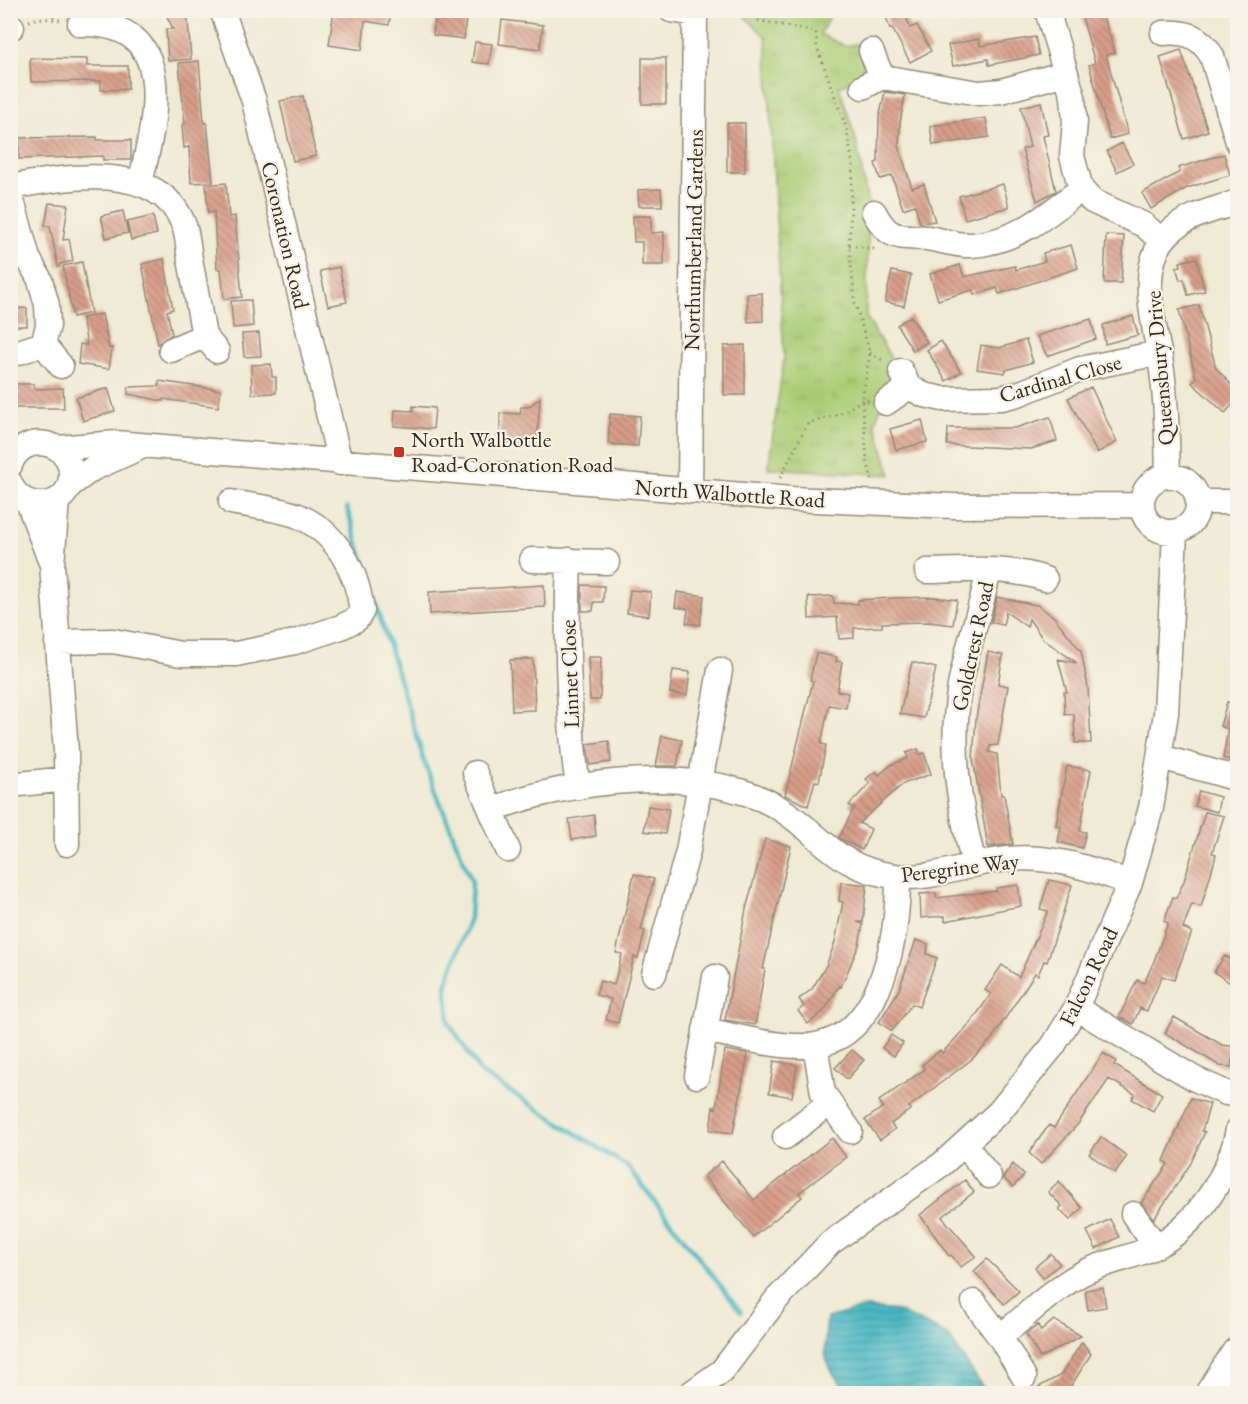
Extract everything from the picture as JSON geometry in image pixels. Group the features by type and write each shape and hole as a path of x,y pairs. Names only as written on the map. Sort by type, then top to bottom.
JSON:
{"highway":[{"path":"1212,1394 1238,1354"}],"street":[{"name":"Coronation Road","path":"222,10 254,100 340,463"},
{"name":"Northumberland Gardens","path":"671,10 695,14 690,491"},
{"path":"1047,10 1073,97 1075,122 1072,156 1081,189 1092,201 1144,225 1162,241 1168,233 1191,217 1238,202"},
{"path":"80,24 102,23 122,29 139,43 151,60 156,96 149,145 140,183"},
{"path":"1163,33 1181,32 1195,37 1205,45 1212,56 1238,142"},
{"path":"871,51 873,82 979,93 1001,91 1066,73"},
{"path":"10,187 45,181 107,178 140,183 153,189 173,204 184,225 211,343 171,350"},
{"path":"878,231 902,237 971,245 990,242 1013,236 1039,222 1081,189"},
{"path":"10,193 28,258 39,280 47,305 48,326 43,344"},
{"name":"Queensbury Drive","path":"1162,241 1150,282 1150,308 1166,407 1168,476"},
{"path":"10,354 43,344"},
{"path":"43,344 61,366"},
{"name":"Cardinal Close","path":"874,401 905,379 924,395 943,399 1001,398 1018,394 1080,369 1159,353"},
{"name":"North Walbottle Road","path":"13,456 37,442 58,448 116,443 141,447 770,497 953,506 1141,505"},
{"name":"North Walbottle Road","path":"15,490 37,505 63,493 92,470 141,447"},
{"path":"58,448 70,465 63,493 52,565 67,779 67,844"},
{"path":"1168,476 1179,477 1188,482 1195,491 1198,502 1193,520 1175,533 1157,530 1149,524 1141,505 1148,485 1168,476"},
{"path":"15,490 52,565"},
{"path":"57,642 113,641 181,654 236,654 295,642 341,627 357,619 362,611 355,578 342,552 320,528 295,515 231,502"},
{"path":"1198,502 1238,502"},
{"name":"Falcon Road","path":"690,1394 722,1371 776,1300 813,1258 848,1227 913,1185 965,1145 1025,1083 1053,1046 1076,1008 1130,883 1147,824 1161,757 1166,713 1175,533"},
{"path":"532,560 607,562"},
{"name":"Linnet Close","path":"569,560 567,685 578,787"},
{"name":"Goldcrest Road","path":"974,864 958,793 955,738 960,685 989,570"},
{"name":"Goldcrest Road","path":"927,571 1019,571 1045,579"},
{"path":"654,974 679,890 702,785 720,670"},
{"path":"1161,757 1238,779"},
{"path":"475,773 508,850"},
{"path":"10,784 67,779"},
{"name":"Peregrine Way","path":"491,810 515,800 578,787 665,782 722,787 762,799 792,817 819,842 848,862 881,874 898,877 934,874 974,864 1014,858 1055,860 1084,866 1130,883"},
{"path":"705,1030 782,1044 815,1045 839,1036 851,1027 866,1009 879,986 895,927 898,877"},
{"path":"697,1076 715,976"},
{"path":"1076,1008 1195,1079 1238,1095"},
{"path":"815,1045 820,1081 829,1103 850,1131"},
{"path":"785,1137 829,1103"},
{"path":"1000,1337 1078,1276 1156,1246 1184,1226 1196,1212 1228,1163 1238,1130"},
{"path":"965,1145 989,1176"},
{"path":"1133,1214 1156,1246"},
{"path":"974,1302 1000,1337 1024,1377"}],"path":[{"path":"53,10 54,19"},
{"path":"754,10 756,20 816,32 817,47 847,130 854,185 849,245 855,303 870,353 874,401 867,460 875,502"},
{"path":"11,27 39,18 80,24"},
{"path":"849,245 878,231"},
{"path":"770,497 808,423 874,401"}],"green space":[{"path":"739,11 833,11 820,34 845,46 857,44 874,66 854,81 839,86 856,139 869,209 866,317 896,366 875,423 891,475 768,468 784,358 766,37"}],"water":[{"path":"864,1308 898,1311 948,1335 987,1393 850,1393 834,1375 826,1360 827,1318"}],"building":[{"path":"164,10 187,10 191,59 168,61 166,29 173,29"},
{"path":"334,10 391,10 389,25 365,21 362,50 329,45"},
{"path":"884,10 904,10 910,28 917,25 931,51 910,62 892,28 890,29"},
{"path":"1080,10 1101,10 1115,53 1106,55 1128,134 1110,139 1089,65 1095,63"},
{"path":"436,14 466,18 464,39 433,35"},
{"path":"502,20 543,25 540,49 499,44"},
{"path":"1035,37 1039,55 989,65 988,59 953,66 948,45 979,39 980,46"},
{"path":"475,42 492,44 489,64 472,62"},
{"path":"1181,50 1208,131 1184,139 1160,57"},
{"path":"30,58 87,59 87,66 128,66 128,89 101,90 101,81 31,82"},
{"path":"642,58 666,58 666,104 642,104"},
{"path":"199,61 204,123 207,123 213,182 191,183 189,147 184,148 182,125 185,124 179,63"},
{"path":"885,92 905,95 899,147 912,188 924,184 935,221 920,223 915,205 903,209 892,176 880,179 875,163 878,162 879,118"},
{"path":"303,96 316,156 293,161 280,101"},
{"path":"1041,102 1048,135 1043,136 1056,191 1037,201 1022,149 1030,147 1021,107"},
{"path":"986,118 989,137 933,145 930,126"},
{"path":"727,123 745,123 745,172 727,172"},
{"path":"97,137 97,140 131,140 131,160 103,160 103,156 19,159 19,138"},
{"path":"1122,143 1133,164 1117,172 1107,151"},
{"path":"1224,154 1230,175 1187,188 1151,209 1142,193 1180,172 1178,168"},
{"path":"226,183 229,217 235,216 242,297 224,299 221,269 217,269 214,212 208,213 206,185"},
{"path":"1003,184 1009,207 965,219 959,196"},
{"path":"661,189 662,206 639,206 638,190"},
{"path":"49,203 68,205 63,240 69,239 73,261 60,264 60,267 58,267 50,226 45,226"},
{"path":"123,211 128,233 106,238 101,216"},
{"path":"153,216 157,234 131,240 127,222"},
{"path":"633,216 651,216 651,233 664,232 664,265 642,265 642,242 634,242"},
{"path":"1106,235 1124,236 1121,283 1104,283"},
{"path":"1071,245 1078,268 999,294 997,288 974,295 973,290 938,300 930,274 960,265 964,277 1015,266 1016,270 1045,261 1043,253"},
{"path":"1196,258 1205,291 1188,295 1184,279 1180,280 1176,267 1181,266 1180,262"},
{"path":"164,259 173,309 167,311 172,334 158,344 142,264"},
{"path":"82,262 91,313 73,317 63,266"},
{"path":"339,267 347,302 328,306 320,271"},
{"path":"892,271 911,275 904,306 885,302"},
{"path":"762,293 763,321 748,322 747,294"},
{"path":"251,300 253,326 233,328 231,301"},
{"path":"1199,305 1216,368 1238,392 1238,399 1225,413 1192,383 1196,378 1179,310"},
{"path":"27,308 27,326 10,326 10,309"},
{"path":"102,314 109,348 112,348 109,369 78,364 80,344 87,345 82,318"},
{"path":"911,316 927,342 913,351 897,325"},
{"path":"1133,316 1138,335 1105,344 1103,325"},
{"path":"1091,319 1096,339 1047,356 1037,336"},
{"path":"259,333 261,356 244,357 242,334"},
{"path":"1026,340 1033,362 1006,370 1005,373 977,369 981,345 999,348"},
{"path":"941,341 961,372 946,381 927,350"},
{"path":"745,345 745,395 724,395 724,346"},
{"path":"271,364 272,377 276,377 276,393 252,394 251,365"},
{"path":"159,381 221,390 218,407 163,399 163,401 128,394 128,387 159,386"},
{"path":"10,384 34,384 34,389 63,388 64,408 11,408"},
{"path":"1091,387 1117,442 1097,453 1068,398"},
{"path":"108,388 115,411 83,421 76,398"},
{"path":"540,398 537,445 500,442 500,413 520,414 521,407 528,407"},
{"path":"413,406 435,408 433,429 394,426 395,410 413,411"},
{"path":"610,414 640,416 638,446 608,444"},
{"path":"1050,417 1057,441 1031,449 947,445 948,428 1015,428"},
{"path":"922,420 927,442 896,450 890,429"},
{"path":"544,585 545,607 430,614 429,592"},
{"path":"582,585 604,586 603,602 594,602 593,611 582,611"},
{"path":"630,590 651,592 649,616 627,613"},
{"path":"677,592 704,596 700,625 686,623 688,609 675,607"},
{"path":"833,596 834,603 858,604 858,600 893,598 935,597 957,600 953,625 929,622 882,623 882,627 854,628 854,638 839,639 837,617 809,619 808,597"},
{"path":"997,597 1037,605 1054,617 1081,651 1088,687 1091,743 1075,743 1074,714 1065,715 1064,692 1067,692 1058,659 1077,663 1043,639 1029,619 1027,627 1006,612 1003,625 991,622"},
{"path":"988,652 1003,655 998,684 1008,686 998,745 990,746 989,752 997,754 1001,795 1004,795 1013,844 988,847 973,759 976,718"},
{"path":"816,653 837,657 836,661 842,662 837,691 848,693 846,708 829,705 821,744 826,745 819,782 815,781 808,806 785,795 813,681 810,680"},
{"path":"588,657 601,657 600,700 590,700"},
{"path":"533,659 535,710 512,711 510,660"},
{"path":"912,662 936,668 924,718 900,714"},
{"path":"673,670 690,672 687,695 670,693"},
{"path":"1227,702 1238,705 1238,763 1223,758 1228,729 1220,726"},
{"path":"662,736 682,740 677,766 656,766"},
{"path":"609,741 611,762 590,765 587,744"},
{"path":"918,749 920,754 924,753 931,774 903,784 859,823 871,829 862,850 839,838 854,808 849,805 870,783 866,779 876,771 879,775 891,765 908,758 906,753"},
{"path":"1067,766 1091,770 1080,831 1086,832 1082,848 1058,842 1061,826 1056,825"},
{"path":"1199,791 1220,797 1217,812 1195,806"},
{"path":"648,806 669,809 665,834 644,831"},
{"path":"1205,812 1224,816 1212,853 1216,854 1201,907 1192,904 1183,928 1192,932 1174,980 1162,976 1147,1011 1140,1008 1133,1024 1119,1017 1137,980 1144,983 1154,961 1168,923 1164,921 1173,897 1176,898 1184,881"},
{"path":"594,815 596,836 572,840 569,819"},
{"path":"765,839 791,846 763,969 765,969 755,1025 725,1020 746,909"},
{"path":"634,874 654,879 641,930 645,931 638,958 634,957 618,1023 606,1020 611,999 596,995 600,981 614,985 622,954 616,953"},
{"path":"1049,880 1072,885 1047,962 1044,961 1038,975 1035,973 991,1040 971,1060 909,1107 911,1109 891,1124 895,1129 880,1140 865,1120 883,1107 879,1101 925,1069 922,1065 940,1050 942,1053 972,1021 991,994 985,990 1002,965 1019,977 1048,911 1040,909"},
{"path":"841,882 867,885 863,922 857,922 863,924 859,945 841,987 839,986 824,1011 808,1024 798,1011 804,1006 799,999 812,989 826,966 835,942 843,902 839,901"},
{"path":"1018,885 1021,906 945,921 945,916 921,918 920,894 936,893 936,898 997,891 996,888"},
{"path":"916,940 928,944 927,954 937,958 919,1007 912,1004 892,1031 879,1022 899,990"},
{"path":"1225,956 1238,964 1238,988 1214,972"},
{"path":"1174,1017 1222,1045 1238,1047 1238,1061 1232,1060 1231,1067 1220,1066 1165,1033"},
{"path":"891,1035 903,1043 894,1056 882,1048"},
{"path":"725,1050 748,1054 733,1133 710,1130 713,1107 716,1108"},
{"path":"852,1050 864,1060 847,1079 835,1068"},
{"path":"1103,1053 1116,1061 1114,1065 1162,1094 1153,1111 1132,1099 1135,1094 1109,1079 1078,1124 1041,1164 1029,1153 1049,1125 1054,1128"},
{"path":"774,1061 797,1065 792,1097 769,1093"},
{"path":"1191,1098 1210,1104 1202,1131 1205,1132 1191,1163 1154,1219 1141,1203 1168,1164 1164,1161"},
{"path":"1101,1137 1127,1156 1115,1173 1089,1154"},
{"path":"832,1138 846,1157 799,1193 802,1197 753,1237 704,1176 722,1161 754,1200"},
{"path":"1013,1164 1024,1175 1013,1187 1003,1178"},
{"path":"965,1180 974,1192 942,1217 976,1256 961,1267 951,1255 949,1256 920,1215"},
{"path":"1059,1181 1082,1208 1070,1220 1059,1209 1062,1206 1048,1192"},
{"path":"1110,1219 1119,1237 1096,1249 1087,1231"},
{"path":"1051,1254 1060,1264 1043,1278 1035,1267"},
{"path":"987,1259 1019,1291 1004,1304 974,1271"},
{"path":"1103,1287 1106,1307 1088,1310 1085,1290"},
{"path":"1054,1320 1081,1336 1040,1358 1026,1334 1038,1325 1041,1331"},
{"path":"1082,1342 1091,1354 1066,1394 1026,1394 1061,1375"}],"waterway":[{"path":"347,508 426,767 472,882 470,918 446,985 449,1023 481,1073 627,1166 741,1312"}],"place":[{"name":"North Walbottle Road-Coronation Road","path":"399,452"}]}
